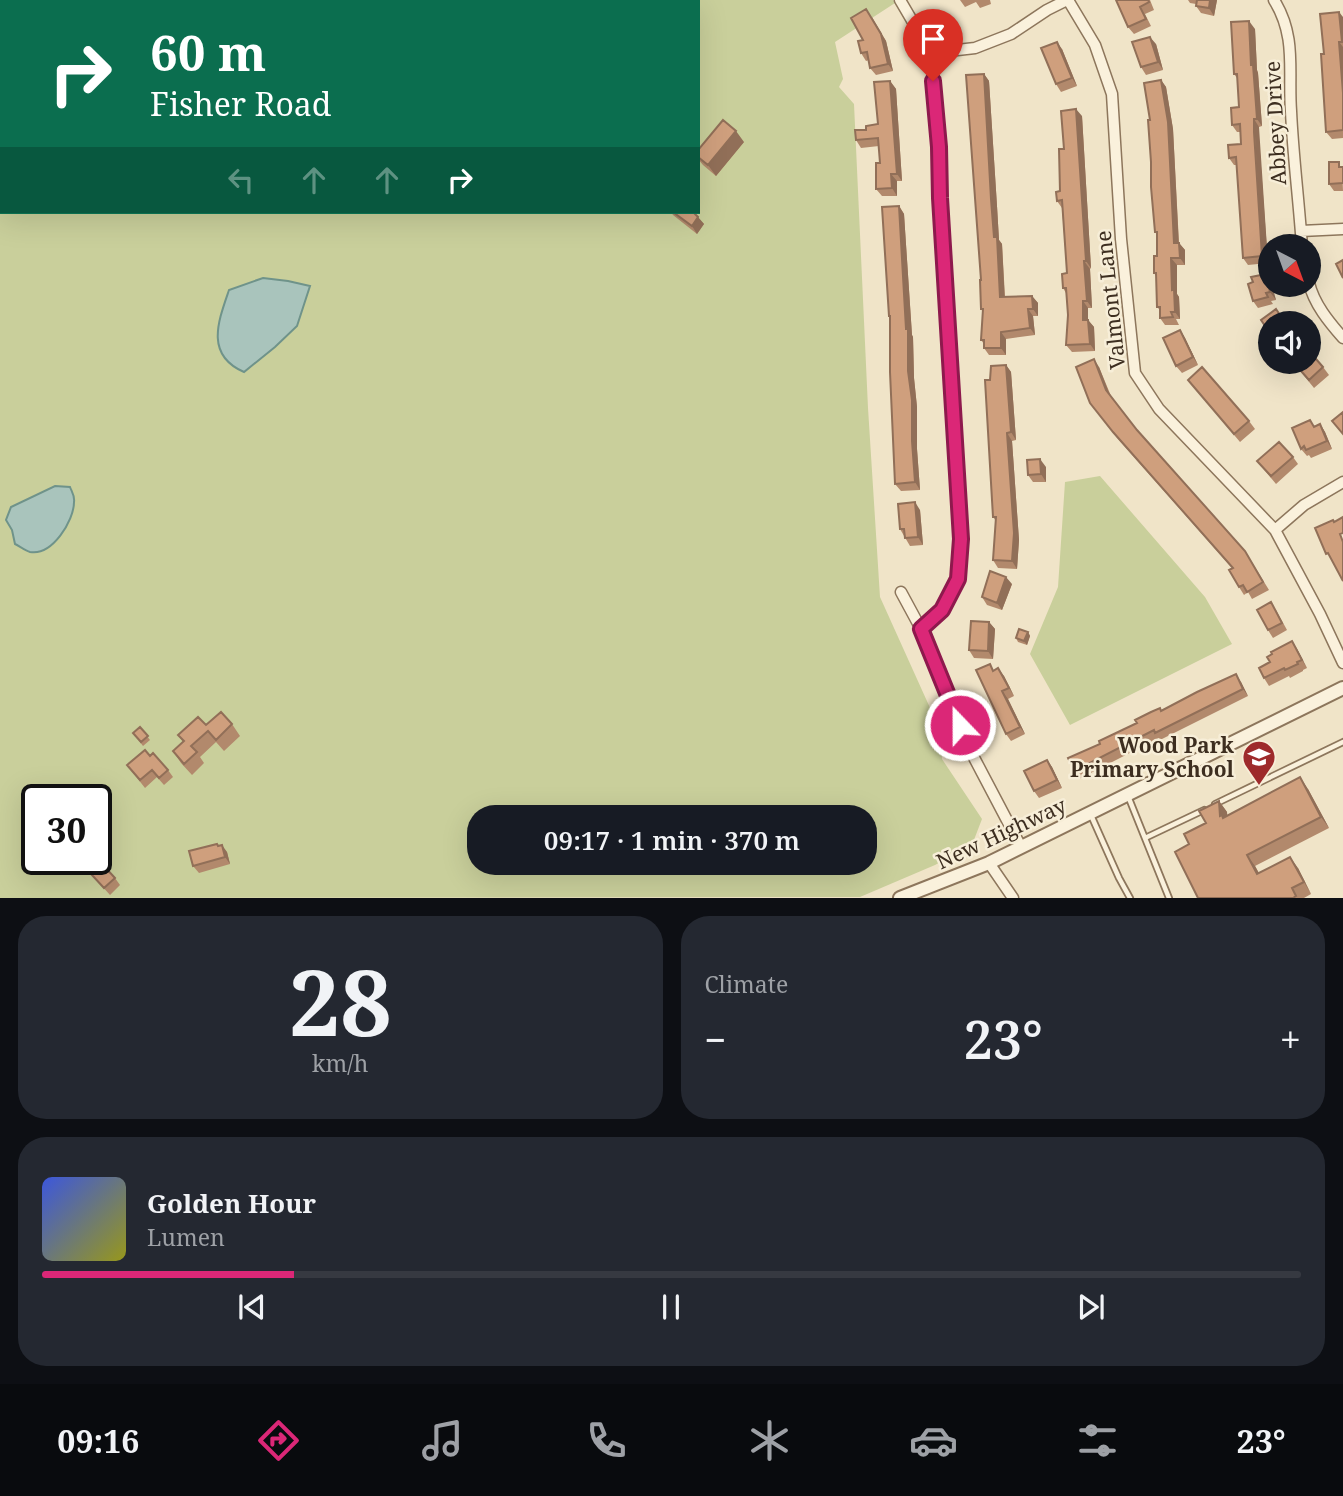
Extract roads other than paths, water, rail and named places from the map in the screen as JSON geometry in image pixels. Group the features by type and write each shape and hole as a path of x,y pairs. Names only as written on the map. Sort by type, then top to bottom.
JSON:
{"street":[{"path":"900,0 932,53 961,539 958,579 942,610 921,629"},
{"path":"932,53 975,48 1011,34 1047,10 1068,0"},
{"name":"Valmont Lane","path":"1068,0 1095,45 1112,93 1121,239 1135,373 1159,409 1275,530 1343,663"},
{"name":"Abbey Drive","path":"1274,0 1290,36 1290,108 1301,234"},
{"path":"1301,231 1343,229"},
{"path":"1315,298 1327,319 1343,338"},
{"path":"1275,530 1304,505 1343,482"},
{"path":"901,592 921,629 970,750 1021,847"},
{"name":"New Highway","path":"900,898 989,863 1343,688"},
{"path":"989,863 1013,898"}],"lane":[{"path":"1145,838 1343,742"},
{"path":"1128,795 1168,898"},
{"path":"1090,813 1130,898"}],"water":[{"path":"263,278 310,286 297,326 244,372 224,357 219,347 221,314 229,290"},
{"path":"55,486 70,487 74,500 70,518 60,536 46,549 38,552 28,551 15,544 12,530 6,520 11,507"}],"place":[{"name":"Wood Park Primary School","path":"1259,787"}]}
